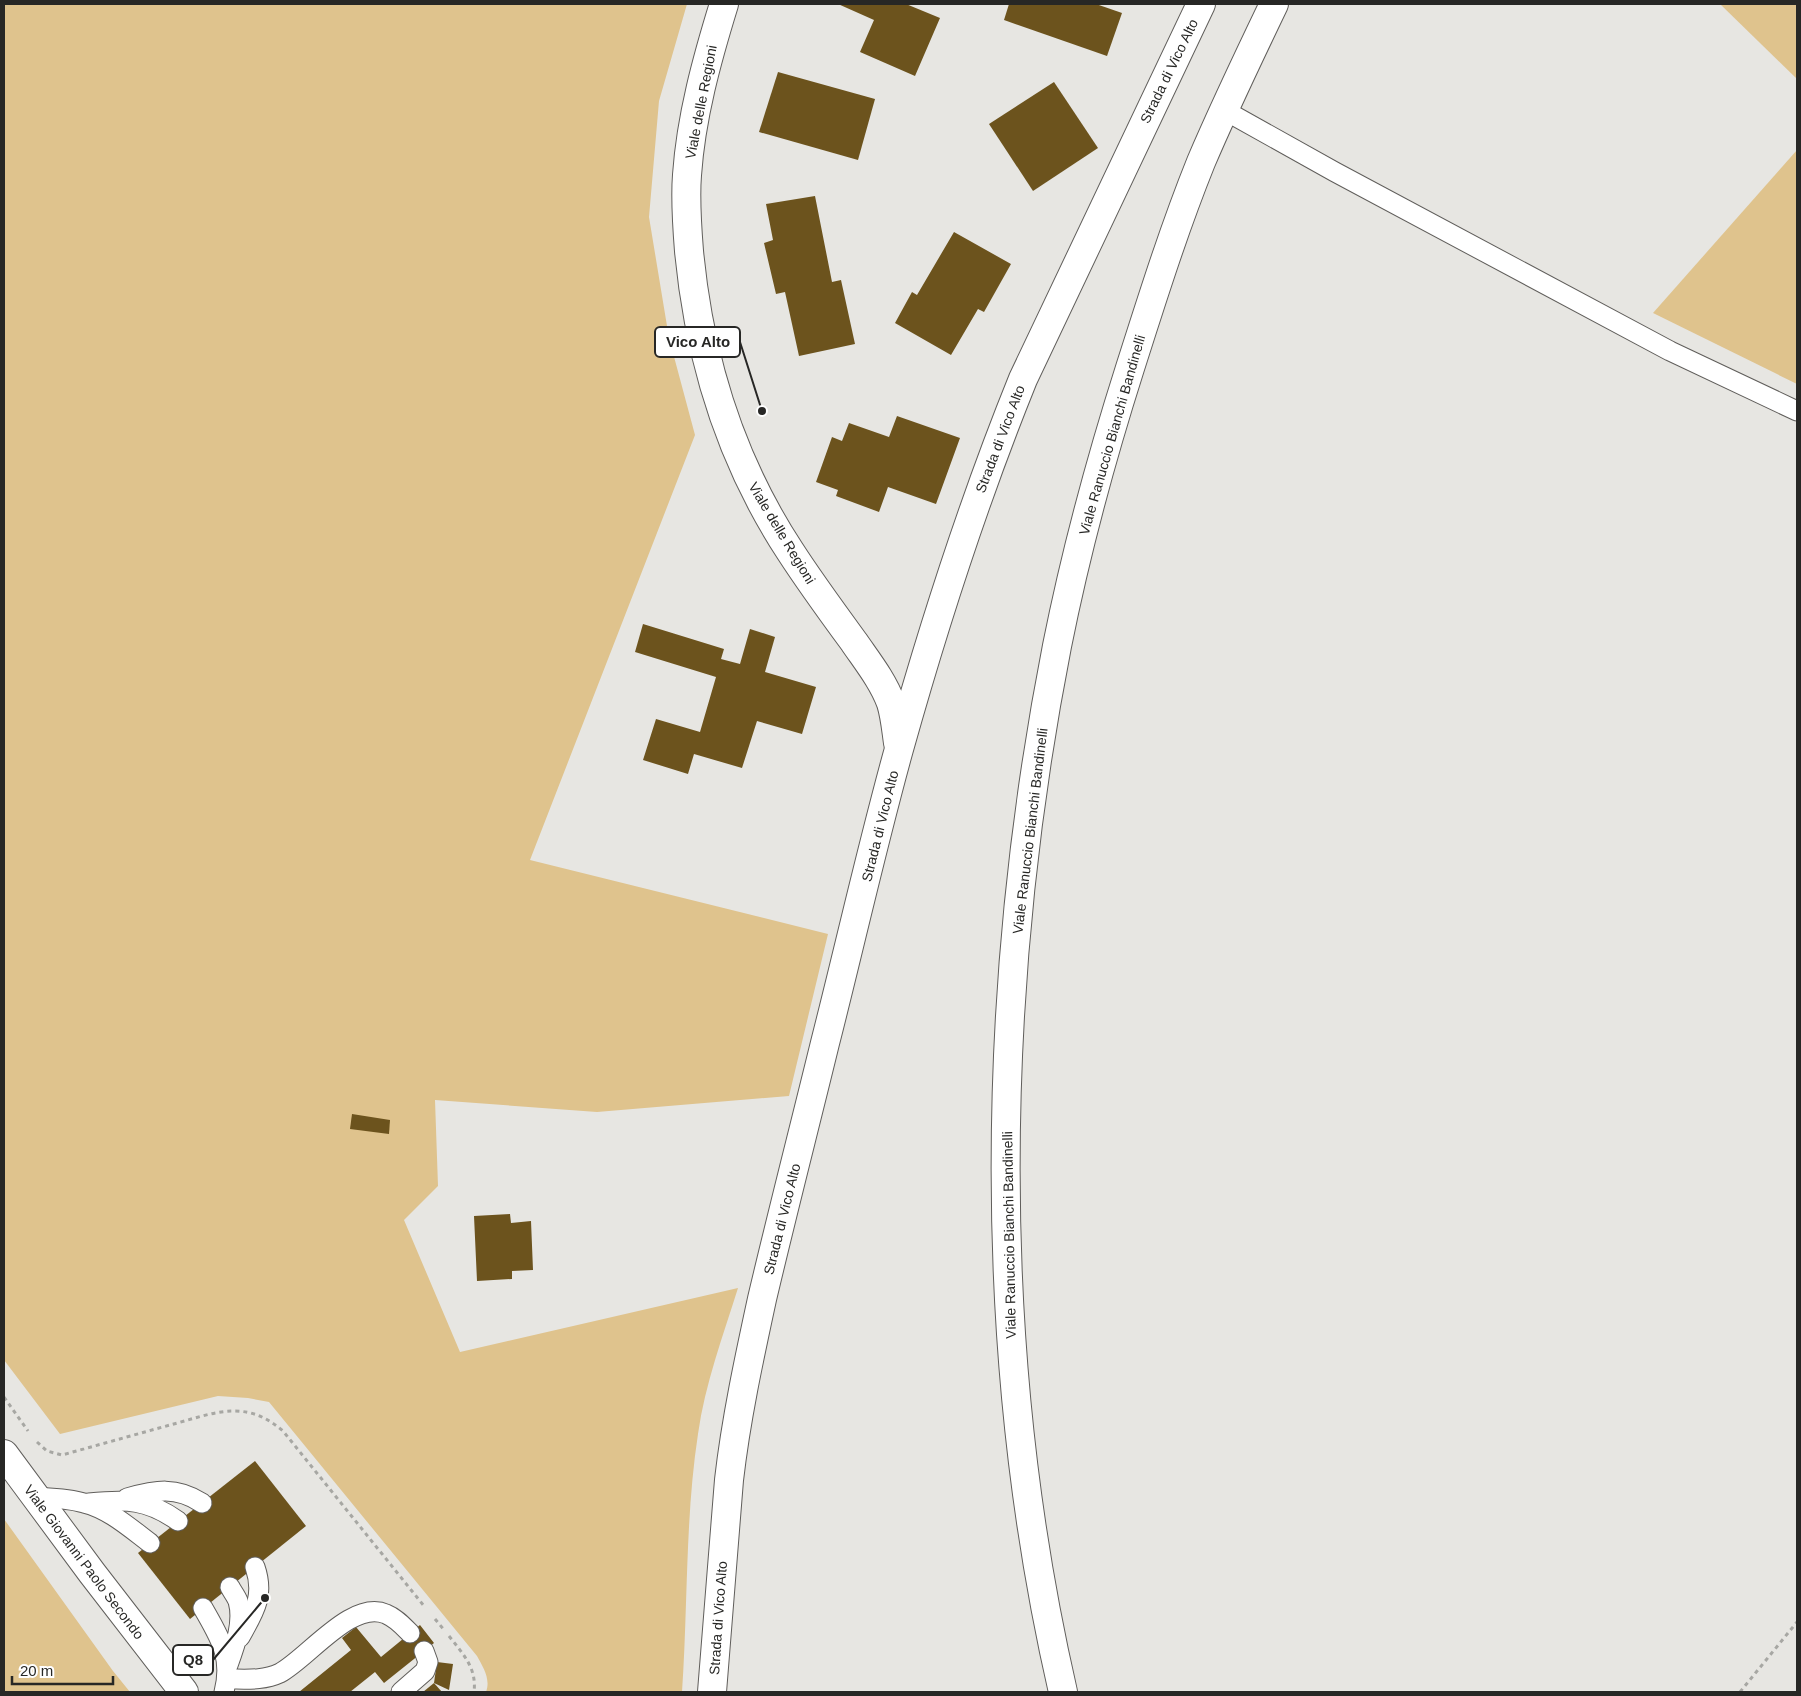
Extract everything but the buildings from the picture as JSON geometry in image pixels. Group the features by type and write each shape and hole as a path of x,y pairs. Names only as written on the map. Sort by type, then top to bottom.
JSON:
{"street":[{"name":"Viale delle Regioni","path":"724,4 699,94 687,176 686,200 693,290 704,343 726,420 751,483 790,552 876,674 892,709 898,752"},
{"name":"Strada di Vico Alto","path":"712,1692 730,1472 746,1370 774,1248 898,752 938,617 1014,402 1201,4"},
{"name":"Viale Ranuccio Bianchi Bandinelli","path":"1062,1692 1043,1598 1021,1453 1007,1276 1006,1192 1010,1012 1027,835 1036,767 1057,644 1092,494 1108,438 1162,268 1197,172 1274,4"},
{"name":"Viale Giovanni Paolo Secondo","path":"4,1454 34,1497 184,1692"}],"lane":[{"path":"1224,110 1335,172 1670,351 1797,411"},
{"path":"86,1503 120,1500 148,1492 163,1491 179,1491 190,1495 202,1503"},
{"path":"34,1497 86,1503 104,1510 150,1543"},
{"path":"120,1500 162,1510 178,1521"},
{"path":"236,1642 249,1621 260,1594 259,1580 254,1567"},
{"path":"227,1679 240,1617 238,1601 230,1586"},
{"path":"203,1608 222,1644 227,1679"},
{"path":"227,1679 269,1686 338,1626 359,1614 373,1611 386,1614 398,1621 410,1633"},
{"path":"401,1692 425,1671 428,1662 424,1651"}],"path":[{"path":"4,1397 29,1432"},
{"path":"34,1440 47,1451 62,1455 200,1417 233,1411 254,1413 272,1422 283,1431 466,1658 475,1681 474,1692"},
{"path":"1740,1692 1797,1622"}],"shaded area":[{"path":"4,4 687,4 659,101 649,217 669,338 695,435 530,860 828,934 789,1096 597,1112 435,1100 438,1186 404,1220 460,1352 738,1288 710,1378 698,1434 691,1498 682,1692 486,1692 487,1678 477,1656 269,1402 248,1398 218,1396 60,1434 4,1360"},
{"path":"1720,4 1797,4 1797,79"},
{"path":"1797,150 1797,384 1653,313"},
{"path":"4,1519 113,1671 130,1692 4,1692"}],"place":[{"name":"Vico Alto","path":"762,411"},
{"name":"Q8","path":"265,1598"}]}
